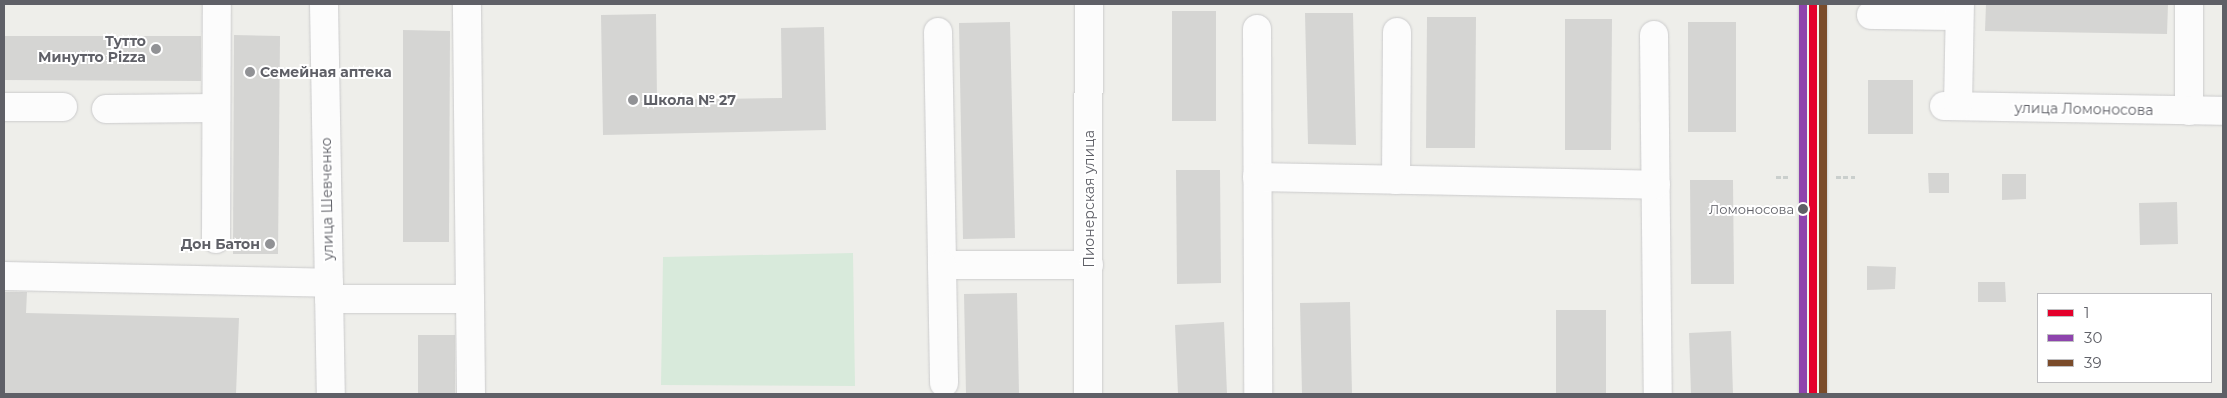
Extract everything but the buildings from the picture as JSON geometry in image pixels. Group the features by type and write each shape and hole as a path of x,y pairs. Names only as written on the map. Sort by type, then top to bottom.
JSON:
{"main road":[{"path":"1813,4 1813,394"}],"street":[{"path":"216,4 216,239"},
{"name":"улица Шевченко","path":"324,4 330,394"},
{"path":"467,4 471,394"},
{"name":"Пионерская улица","path":"1088,394 1089,4"},
{"path":"2189,4 2189,111"},
{"path":"1871,16 1960,10"},
{"name":"улица Ломоносова","path":"1960,10 1951,106 2223,111"},
{"path":"1257,29 1258,394"},
{"path":"938,32 944,383"},
{"path":"1396,180 1397,32"},
{"path":"1654,35 1658,394"},
{"path":"4,107 64,107"},
{"path":"106,109 216,108"},
{"path":"1257,177 1656,185"},
{"path":"942,265 1089,265"},
{"path":"4,276 470,299"}],"green space":[{"path":"853,253 855,386 661,385 663,257"}],"transit line":[{"name":"30","path":"1803,4 1803,394"},
{"name":"1","path":"1813,4 1813,394"},
{"name":"39","path":"1823,4 1823,394"}],"place":[{"name":"Тутто Минутто Pizza","path":"156,49"},
{"name":"Семейная аптека","path":"250,72"},
{"name":"Школа № 27","path":"633,100"},
{"name":"Ломоносова","path":"1803,209"},
{"name":"Дон Батон","path":"270,244"}]}
